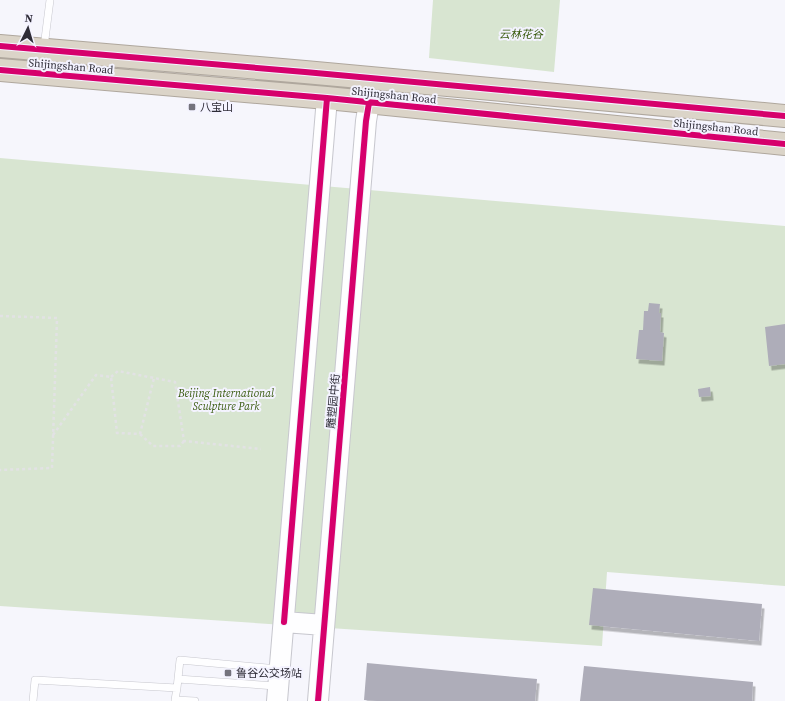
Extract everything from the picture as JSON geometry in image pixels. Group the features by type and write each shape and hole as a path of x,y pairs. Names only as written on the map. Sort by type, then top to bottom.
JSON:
{"highway":[{"name":"Shijingshan Road","path":"0,46 243,66 785,116"},
{"name":"Shijingshan Road","path":"0,70 327,98 785,144"}],"main road":[{"path":"279,685 327,98"},
{"name":"雕塑园中街","path":"318,701 365,128 370,103"},
{"path":"284,622 324,625"}],"lane":[{"path":"44,49 50,0"},
{"path":"196,701 175,700 180,660 279,685"},
{"path":"178,678 279,685"},
{"path":"33,701 35,680 177,688"}],"path":[{"path":"0,316 58,318 52,468 0,470"},
{"path":"53,435 96,375 111,377 118,371 175,382 184,441 180,446 153,446 140,434 117,433 111,377"},
{"path":"140,434 154,378"},
{"path":"184,441 261,449"}],"green space":[{"name":"云林花谷","path":"433,0 560,0 554,72 429,58"},
{"name":"Beijing International Sculpture Park","path":"0,158 785,226 785,586 607,572 602,646 0,606"}],"building":[{"path":"649,303 660,304 660,332 664,333 662,361 636,359 639,330 643,330 644,311 648,311"},
{"path":"785,324 785,364 769,366 765,327"},
{"path":"710,387 711,396 699,397 698,389"},
{"path":"593,588 762,604 759,641 589,625"},
{"path":"367,663 537,679 535,701 364,700"},
{"path":"584,666 753,682 752,701 580,701"}],"cycle path":[{"path":"0,46 785,116"},
{"path":"0,70 327,98 785,144"},
{"path":"284,622 327,98"},
{"path":"318,701 366,121 369,103"}],"place":[{"name":"八宝山","path":"192,107"},
{"name":"鲁谷公交场站","path":"228,673"}]}
